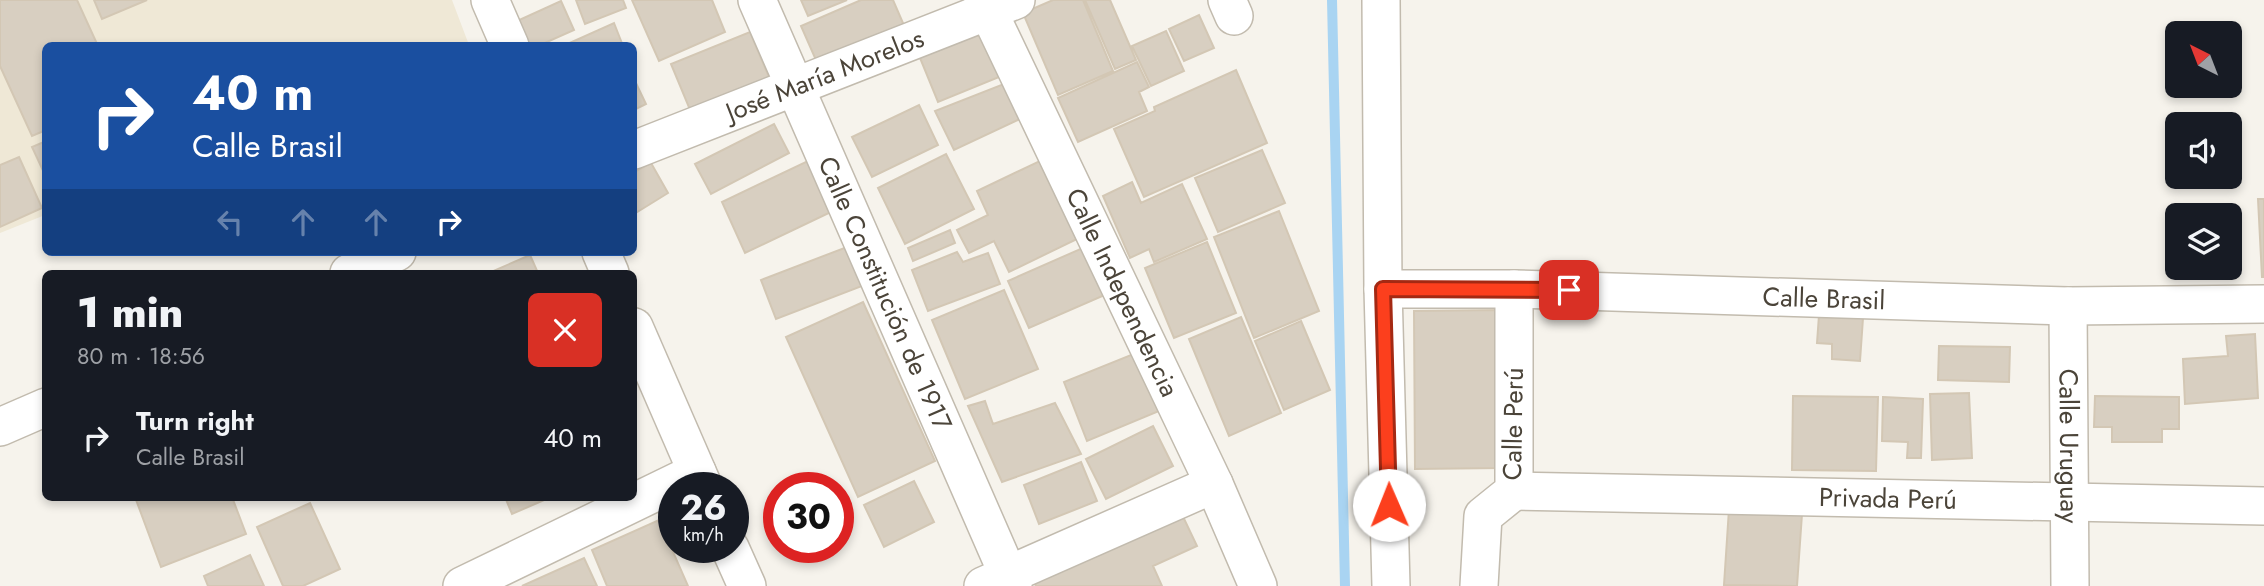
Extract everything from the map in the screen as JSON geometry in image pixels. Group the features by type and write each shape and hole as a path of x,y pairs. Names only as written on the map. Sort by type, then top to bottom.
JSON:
{"street":[{"path":"490,0 508,42"},
{"name":"Calle Constitución de 1917","path":"757,0 1002,582"},
{"path":"1381,0 1383,289 1391,586"},
{"name":"José María Morelos","path":"637,149 995,4"},
{"name":"Calle Independencia","path":"995,4 1258,586"},
{"path":"356,270 388,256"},
{"name":"Calle Brasil","path":"1383,289 1514,289 2068,306 2264,304"},
{"name":"Calle Perú","path":"1479,586 1483,516 1514,491 1514,289"},
{"name":"Calle Uruguay","path":"2068,306 2070,586"},
{"path":"637,334 697,472"},
{"path":"0,427 42,409"},
{"path":"1002,582 1214,484"},
{"name":"Privada Perú","path":"1514,491 2264,506"},
{"path":"462,586 658,499"},
{"path":"737,563 747,586"}],"shaded area":[{"path":"0,0 452,0 468,42 42,42 42,216 0,233"}],"building":[{"path":"0,0 77,0 96,42 42,42 42,132 32,136 0,66"},
{"path":"94,0 147,0 102,19"},
{"path":"576,0 623,0 626,8 585,24"},
{"path":"632,0 712,0 725,32 659,61"},
{"path":"801,0 847,0 808,16"},
{"path":"861,0 893,0 906,30 819,67 801,26"},
{"path":"1053,0 1083,0 1113,71 1058,95 1023,13"},
{"path":"1085,0 1110,0 1136,60 1115,69"},
{"path":"561,1 574,30 547,42 525,42 517,21"},
{"path":"1199,15 1214,48 1184,61 1169,29"},
{"path":"614,23 621,42 572,42"},
{"path":"984,26 1004,75 938,102 918,53"},
{"path":"1166,31 1184,71 1151,86 1132,46"},
{"path":"750,32 772,84 693,117 671,64"},
{"path":"1137,62 1149,87 1139,92 1147,111 1078,142 1058,98"},
{"path":"1236,70 1267,143 1144,197 1114,129 1155,111 1154,107"},
{"path":"1009,82 1022,118 954,150 935,111"},
{"path":"637,85 646,104 637,108"},
{"path":"919,105 938,145 872,177 852,137"},
{"path":"774,124 789,153 711,194 695,164"},
{"path":"42,143 42,168 32,147"},
{"path":"1262,150 1285,203 1218,232 1195,178"},
{"path":"946,154 974,209 905,244 878,188"},
{"path":"19,157 42,208 0,227 0,165"},
{"path":"810,160 833,211 745,253 722,202"},
{"path":"1042,160 1079,238 1009,272 994,241 969,253 957,230 988,215 977,191"},
{"path":"651,163 668,193 637,212 637,170"},
{"path":"1132,182 1141,203 1182,184 1207,239 1154,262 1149,249 1130,258 1103,196"},
{"path":"2258,199 2264,199 2264,277 2262,277"},
{"path":"1279,211 1319,311 1254,338 1214,237"},
{"path":"950,230 955,243 913,261 908,248"},
{"path":"1207,242 1236,313 1174,338 1145,268"},
{"path":"847,247 862,286 776,319 761,280"},
{"path":"1085,247 1107,294 1029,328 1008,281"},
{"path":"957,252 963,262 988,253 1000,284 928,311 912,270"},
{"path":"530,256 537,270 496,270"},
{"path":"1004,290 1038,369 965,399 932,320"},
{"path":"863,302 935,461 858,497 854,488 854,472 847,472 786,337"},
{"path":"1500,310 1501,468 1415,469 1414,311"},
{"path":"1819,315 1863,318 1860,361 1832,359 1832,344 1817,343"},
{"path":"1241,317 1281,413 1229,436 1189,339"},
{"path":"1301,321 1330,390 1284,410 1255,341"},
{"path":"2255,334 2258,398 2185,404 2183,359 2228,356 2226,336"},
{"path":"1939,346 2010,347 2009,382 1938,380"},
{"path":"1136,353 1159,411 1087,441 1064,382"},
{"path":"1969,393 1972,458 1932,460 1930,394"},
{"path":"1793,396 1878,397 1876,471 1792,470"},
{"path":"2095,396 2179,397 2179,429 2162,429 2162,442 2112,442 2112,427 2094,427"},
{"path":"1883,397 1923,399 1921,458 1907,458 1908,442 1882,441"},
{"path":"985,401 993,424 1055,403 1081,454 1002,482 968,406"},
{"path":"1153,426 1173,466 1106,499 1086,459"},
{"path":"1081,462 1097,501 1039,524 1024,485"},
{"path":"914,481 934,522 884,547 864,505"},
{"path":"136,501 234,501 246,534 161,567"},
{"path":"507,501 542,501 512,514"},
{"path":"310,503 340,569 303,586 283,586 257,527"},
{"path":"1177,504 1197,546 1153,566 1162,586 1036,586 1029,572"},
{"path":"1729,509 1802,514 1797,586 1724,585"},
{"path":"658,520 658,563 678,563 688,586 607,586 592,550"},
{"path":"250,555 264,586 208,586 204,576"},
{"path":"584,558 597,586 522,586"}],"waterway":[{"path":"1332,0 1345,586"}],"route":[{"path":"1389,505 1383,289 1569,290"}]}
